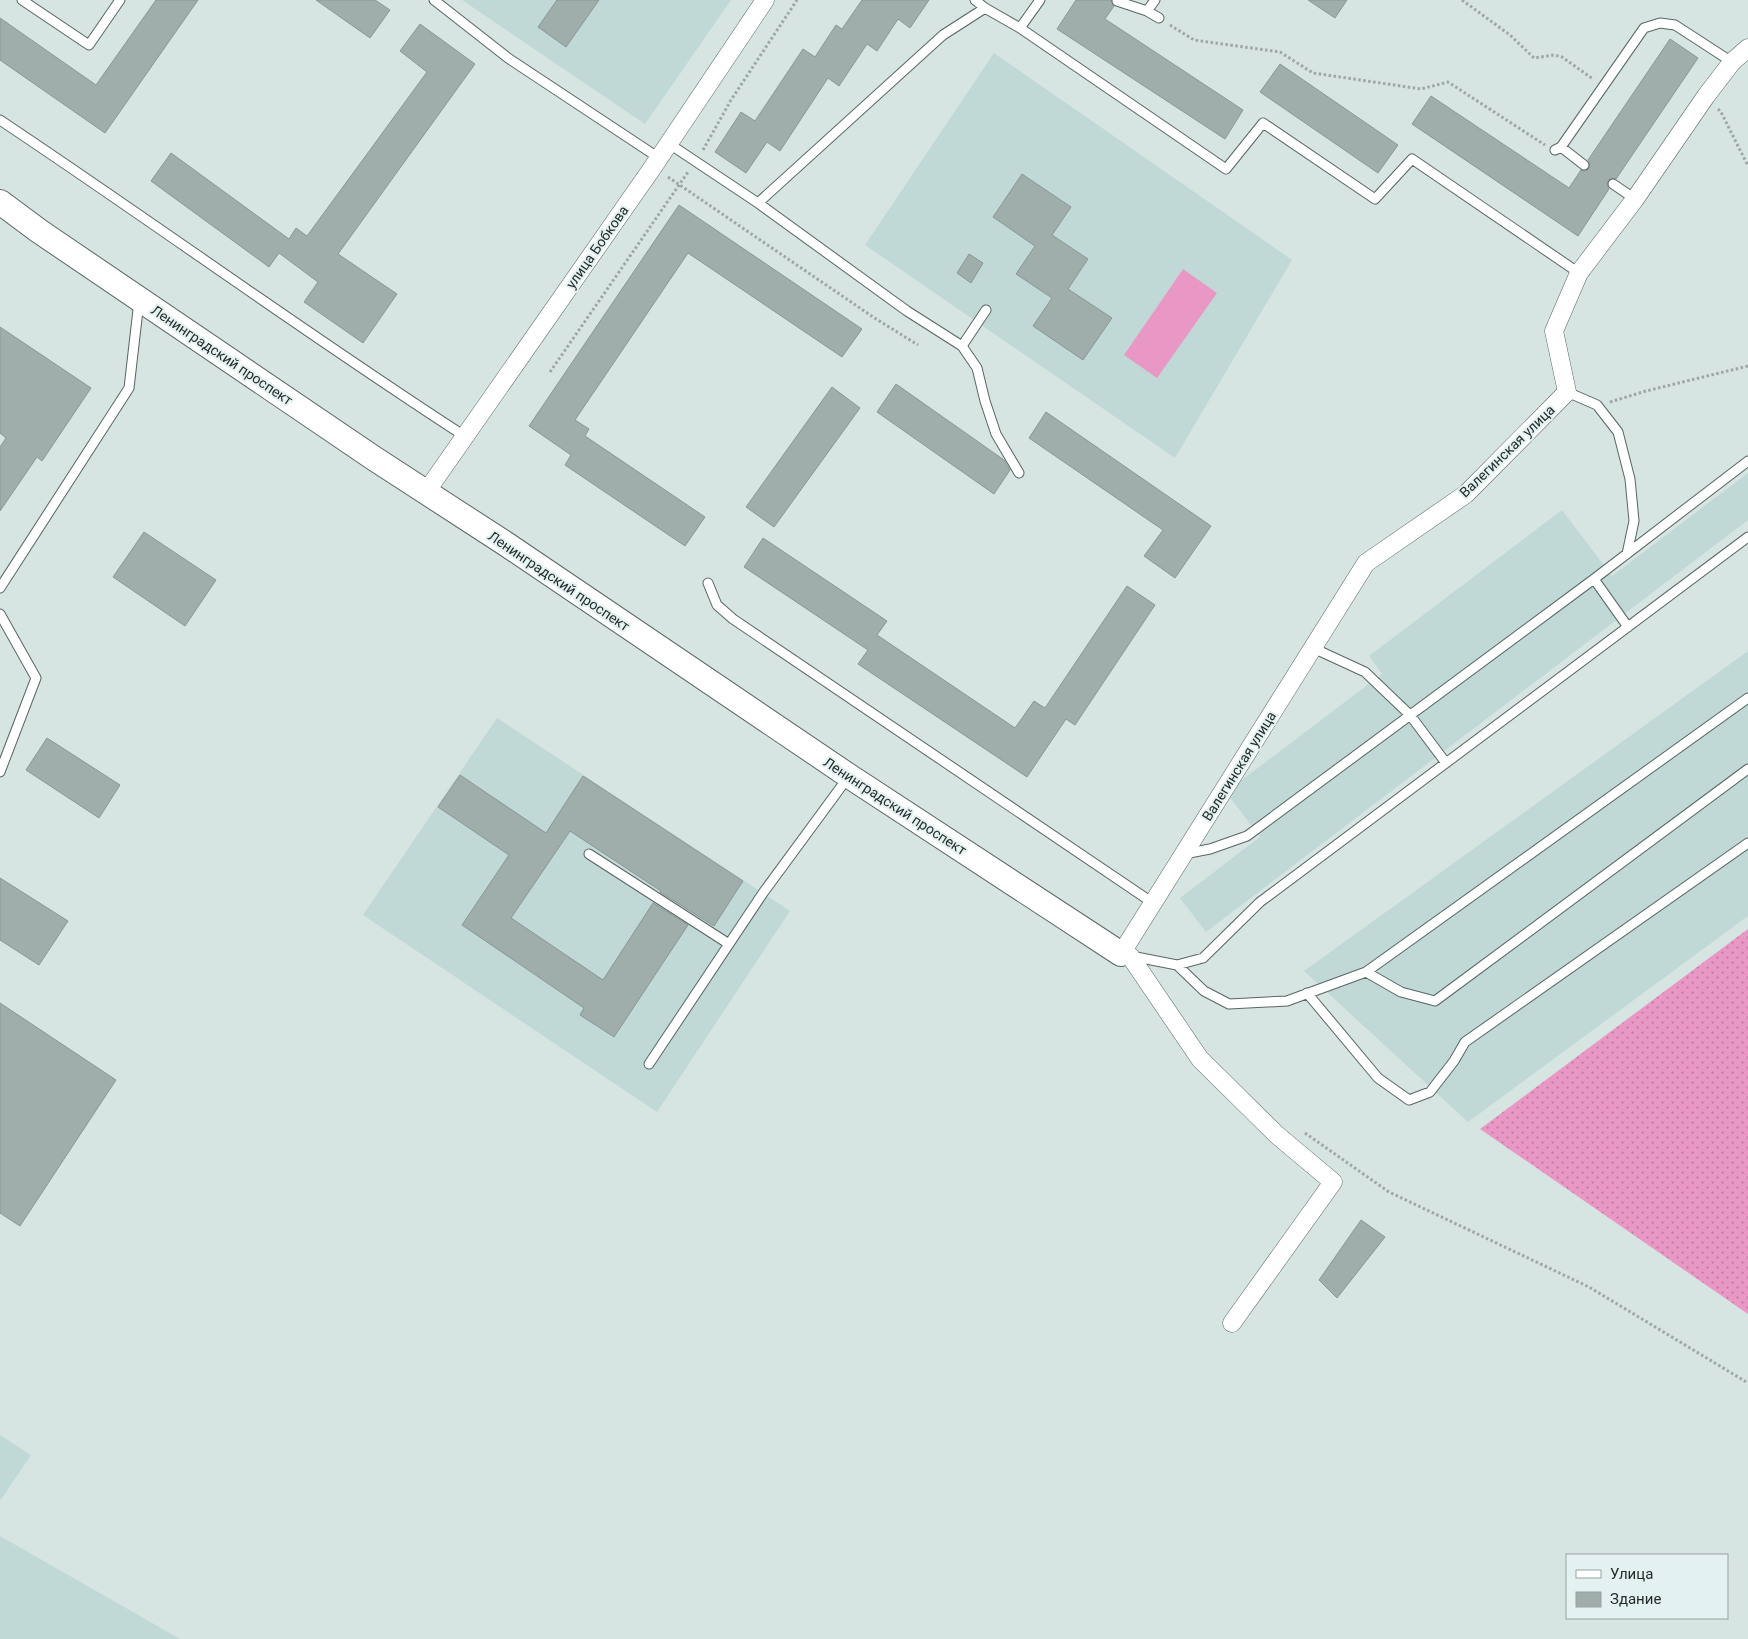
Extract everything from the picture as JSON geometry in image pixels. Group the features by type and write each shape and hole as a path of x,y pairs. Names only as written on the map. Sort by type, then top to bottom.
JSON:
{"street":[{"name":"улица Бобкова","path":"426,492 656,162 765,0"},
{"path":"1567,392 1554,331 1579,273 1635,199 1706,96 1732,62 1748,48"},
{"name":"Ленинградский проспект","path":"0,202 39,231 849,776 1125,955"},
{"name":"Валегинская улица","path":"1125,955 1153,903 1366,563 1466,494 1567,392"},
{"path":"1125,955 1200,1060 1277,1134 1333,1182 1232,1323"}],"lane":[{"path":"22,0 89,45 120,0"},
{"path":"434,0 508,58 656,162"},
{"path":"975,0 985,8 1020,28 1226,169 1263,123 1375,199 1412,159 1579,273"},
{"path":"1020,28 1040,0"},
{"path":"1148,11 1155,0"},
{"path":"1117,1 1148,11 1159,18"},
{"path":"758,203 944,34 985,8"},
{"path":"1584,165 1558,149 1644,28 1660,23 1675,25 1732,62"},
{"path":"0,120 394,390 466,437"},
{"path":"668,143 758,203 907,310 962,346 977,368 996,434 1019,474"},
{"path":"1613,184 1635,199"},
{"path":"0,588 129,388 140,298"},
{"path":"962,346 986,310"},
{"path":"1567,392 1597,405 1618,432 1630,479 1634,521 1627,554"},
{"path":"1184,854 1210,849 1247,836 1594,579 1748,461"},
{"path":"1125,955 1177,965 1203,958 1260,902 1748,537"},
{"path":"1594,579 1628,627"},
{"path":"708,583 717,605 733,619 1153,903"},
{"path":"0,614 36,678 0,772"},
{"path":"1313,648 1366,672 1410,715 1446,763"},
{"path":"1177,965 1204,991 1229,1004 1287,1000 1366,972 1748,698"},
{"path":"1366,972 1401,992 1434,1001 1748,769"},
{"path":"649,1064 763,893 849,776"},
{"path":"1308,993 1378,1078 1409,1100 1430,1092 1454,1061 1464,1042 1748,843"},
{"path":"589,854 729,944"}],"path":[{"path":"550,372 678,184 696,162 730,100 796,0"},
{"path":"1462,0 1510,35 1534,58 1554,54 1562,57 1604,86"},
{"path":"1159,18 1194,40 1280,52 1313,73 1421,89 1448,82 1540,142 1558,149"},
{"path":"1706,96 1721,112 1748,166"},
{"path":"656,162 678,184 873,317 918,345"},
{"path":"1597,405 1646,390 1748,366"},
{"path":"1303,1131 1389,1192 1590,1287 1748,1383"}],"shaded area":[{"path":"462,0 731,0 645,124"},
{"path":"994,53 1292,260 1175,458 865,245"},
{"path":"1183,269 1217,293 1157,378 1124,355"},
{"path":"1748,473 1748,520 1206,932 1180,898 1260,837 1226,792 1382,674 1369,656 1562,510 1612,576"},
{"path":"1748,651 1748,916 1468,1122 1304,971"},
{"path":"497,718 790,911 657,1112 363,915"},
{"path":"1748,929 1748,1314 1480,1129"},
{"path":"0,1435 31,1455 0,1501"},
{"path":"0,1536 180,1639 0,1639"}],"building":[{"path":"156,0 198,0 105,133 0,60 0,18 96,85"},
{"path":"316,0 375,0 390,10 370,38"},
{"path":"557,0 599,0 566,47 538,27"},
{"path":"862,0 929,0 910,28 898,19 877,51 867,44 839,86 828,78 780,151 767,142 746,173 715,152 741,112 755,121 803,49 815,57 836,25 842,29"},
{"path":"1076,0 1111,0 1114,6 1105,19 1243,110 1225,139 1057,29"},
{"path":"1308,0 1347,0 1335,18"},
{"path":"420,24 475,64 338,254 397,294 363,343 304,302 318,282 279,253 269,267 151,181 171,153 289,239 296,228 307,236 427,72 400,51"},
{"path":"1670,39 1698,58 1616,179 1611,178 1608,181 1607,186 1609,189 1578,236 1412,124 1431,96 1569,188 1581,170 1586,171 1589,168 1590,163 1588,160"},
{"path":"1280,64 1398,145 1378,173 1260,92"},
{"path":"1022,174 1071,207 1052,235 1088,259 1068,289 1112,318 1083,360 1033,326 1052,298 1016,274 1035,246 993,217"},
{"path":"679,205 862,329 842,357 688,253 575,420 589,429 585,436 705,517 685,546 565,465 571,455 529,426"},
{"path":"969,254 983,263 971,283 957,273"},
{"path":"0,327 91,388 42,461 37,457 0,511 0,447 6,438 0,433"},
{"path":"896,384 1004,460 1010,470 994,494 877,412"},
{"path":"832,387 860,408 774,527 746,507"},
{"path":"1046,412 1211,526 1175,578 1144,556 1163,530 1029,438"},
{"path":"144,532 216,580 185,626 113,577"},
{"path":"763,538 887,621 877,635 1015,728 1034,701 1045,708 1127,586 1155,605 1075,725 1066,719 1027,777 858,664 868,650 744,567"},
{"path":"47,738 120,785 99,818 26,770"},
{"path":"460,775 546,833 583,776 743,881 714,926 570,831 511,918 603,980 653,903 688,925 614,1037 580,1015 584,1008 462,925 509,855 438,807"},
{"path":"0,878 68,921 39,965 0,940"},
{"path":"0,1003 116,1080 20,1226 0,1213"},
{"path":"1361,1220 1385,1237 1337,1298 1319,1280"}]}
